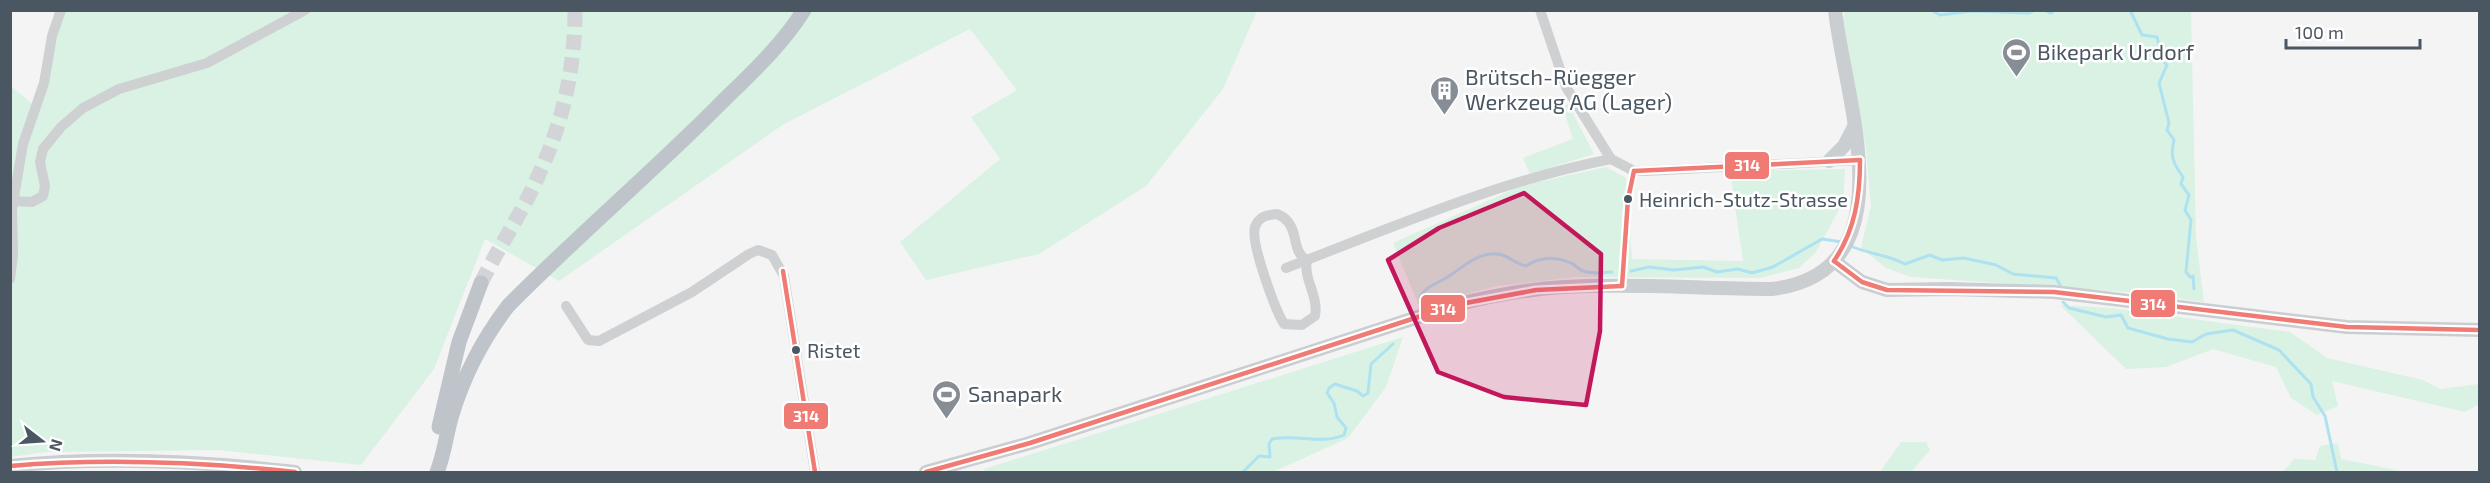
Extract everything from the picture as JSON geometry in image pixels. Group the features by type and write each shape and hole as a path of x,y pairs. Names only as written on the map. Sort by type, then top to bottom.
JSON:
{"highway":[{"path":"437,472 452,417 471,366 508,306 664,160 748,76 789,32 804,10"},
{"path":"430,472 459,342 481,283"}],"main road":[{"path":"926,472 982,458 1465,302 1518,292 1584,286 1772,289 1802,283 1837,257 1849,235 1857,211 1860,186 1860,160 1855,125 1834,10"},
{"path":"1836,29 1839,10"},
{"path":"1829,161 1844,146 1855,125"},
{"path":"1837,257 1862,282 1887,290 1949,289 2072,294 2347,327 2480,330"},
{"path":"10,466 77,461 147,461 201,463 295,472"}],"street":[{"path":"10,279 13,260 13,201 24,136 42,90 52,36 61,10"},
{"path":"13,201 32,201 43,196 45,186 40,162 43,149 61,127 87,105 119,88 182,72 207,63 305,10"},
{"path":"1540,10 1566,87 1611,159 1634,171 1860,160"},
{"path":"1286,268 1470,197 1520,181 1611,159"},
{"path":"1277,214 1289,221 1299,254 1307,260 1306,268 1317,307 1315,315 1302,326 1284,324 1277,313 1254,239 1254,228 1263,216 1277,214"},
{"path":"566,306 588,340 596,342 692,292 758,250 772,255 783,272 815,472"}],"highlighted area":[{"path":"1524,193 1601,254 1600,331 1586,405 1504,397 1438,372 1388,260 1439,228"}],"green space":[{"path":"1845,10 2191,11 2196,237 2204,302 2127,292 1911,277 1886,268 1861,248 1871,205 1866,148 1842,22"},
{"path":"66,11 1257,11 1223,89 1146,186 1039,254 926,280 900,242 1000,159 971,117 1017,90 970,29 784,124 559,281 485,239 434,369 361,465 219,450 46,452 11,457 10,85 38,109 60,25"},
{"path":"1568,104 1594,154 1530,174 1523,158 1573,139 1562,106"},
{"path":"1606,167 1626,178 1632,259 1743,261 1730,171 1845,169 1843,202 1816,252 1799,268 1760,278 1576,277 1497,286 1419,306 1393,243 1521,186"},
{"path":"2060,305 2111,308 2290,332 2327,358 2423,380 2440,389 2479,384 2479,404 2465,412 2332,381 2338,406 2317,415 2291,398 2276,367 2213,349 2166,367 2126,369"},
{"path":"1403,337 1386,387 1348,438 1273,472 985,472 984,469"},
{"path":"1901,442 1926,442 1930,450 1911,472 1880,472"},
{"path":"2338,443 2341,459 2406,472 2283,472 2294,459 2315,460 2320,446"}],"waterway":[{"path":"1931,10 1940,15 1972,11 2029,13 2035,10"},
{"path":"2044,10 2051,13 2055,10"},
{"path":"2130,10 2142,35 2157,37 2162,60 2167,65 2159,83 2169,123 2167,130 2174,140 2173,160 2183,177 2181,184 2189,195 2185,210 2191,220 2186,272 2190,277 2193,276 2194,289"},
{"path":"1631,271 1649,267 1674,270 1703,267 1717,272 1738,269 1752,273 1773,267 1822,239 1842,242"},
{"path":"1848,245 1905,264 1930,255 1942,260 1964,258 1996,265 2013,274 2056,278 2060,285"},
{"path":"1420,297 1431,286 1480,256 1488,254 1505,256 1526,266 1542,259 1554,258 1571,263 1587,272 1612,272"},
{"path":"2063,302 2069,308 2106,317 2121,315 2128,328 2168,339 2192,342 2206,334 2233,330 2279,350 2311,384 2313,397 2325,416 2337,472"},
{"path":"1243,472 1259,456 1270,457 1269,444 1272,439 1327,439 1344,435 1346,428 1337,417 1334,403 1327,393 1329,388 1335,384 1357,391 1363,396 1368,393 1371,364 1393,344"}],"tunnel":[{"path":"481,283 533,188 555,135 570,74 575,10"}],"transit line":[{"name":"314","path":"1634,171 1860,160"},
{"name":"314","path":"1834,261 1847,237 1855,213 1860,160"},
{"name":"314","path":"1622,286 1628,199 1634,171"},
{"name":"314","path":"1834,261 1862,282 1887,290 2054,292 2347,327 2480,330"},
{"name":"314","path":"783,271 815,472"},
{"name":"314","path":"926,472 1030,443 1455,305 1536,290 1622,286"},
{"name":"314","path":"10,466 82,462 153,462 295,472"}],"place":[{"name":"Bikepark Urdorf","path":"2016,78"},
{"name":"Brütsch-Rüegger Werkzeug AG (Lager)","path":"1444,116"},
{"name":"Heinrich-Stutz-Strasse","path":"1628,199"},
{"name":"Ristet","path":"796,350"},
{"name":"Sanapark","path":"947,420"}]}
